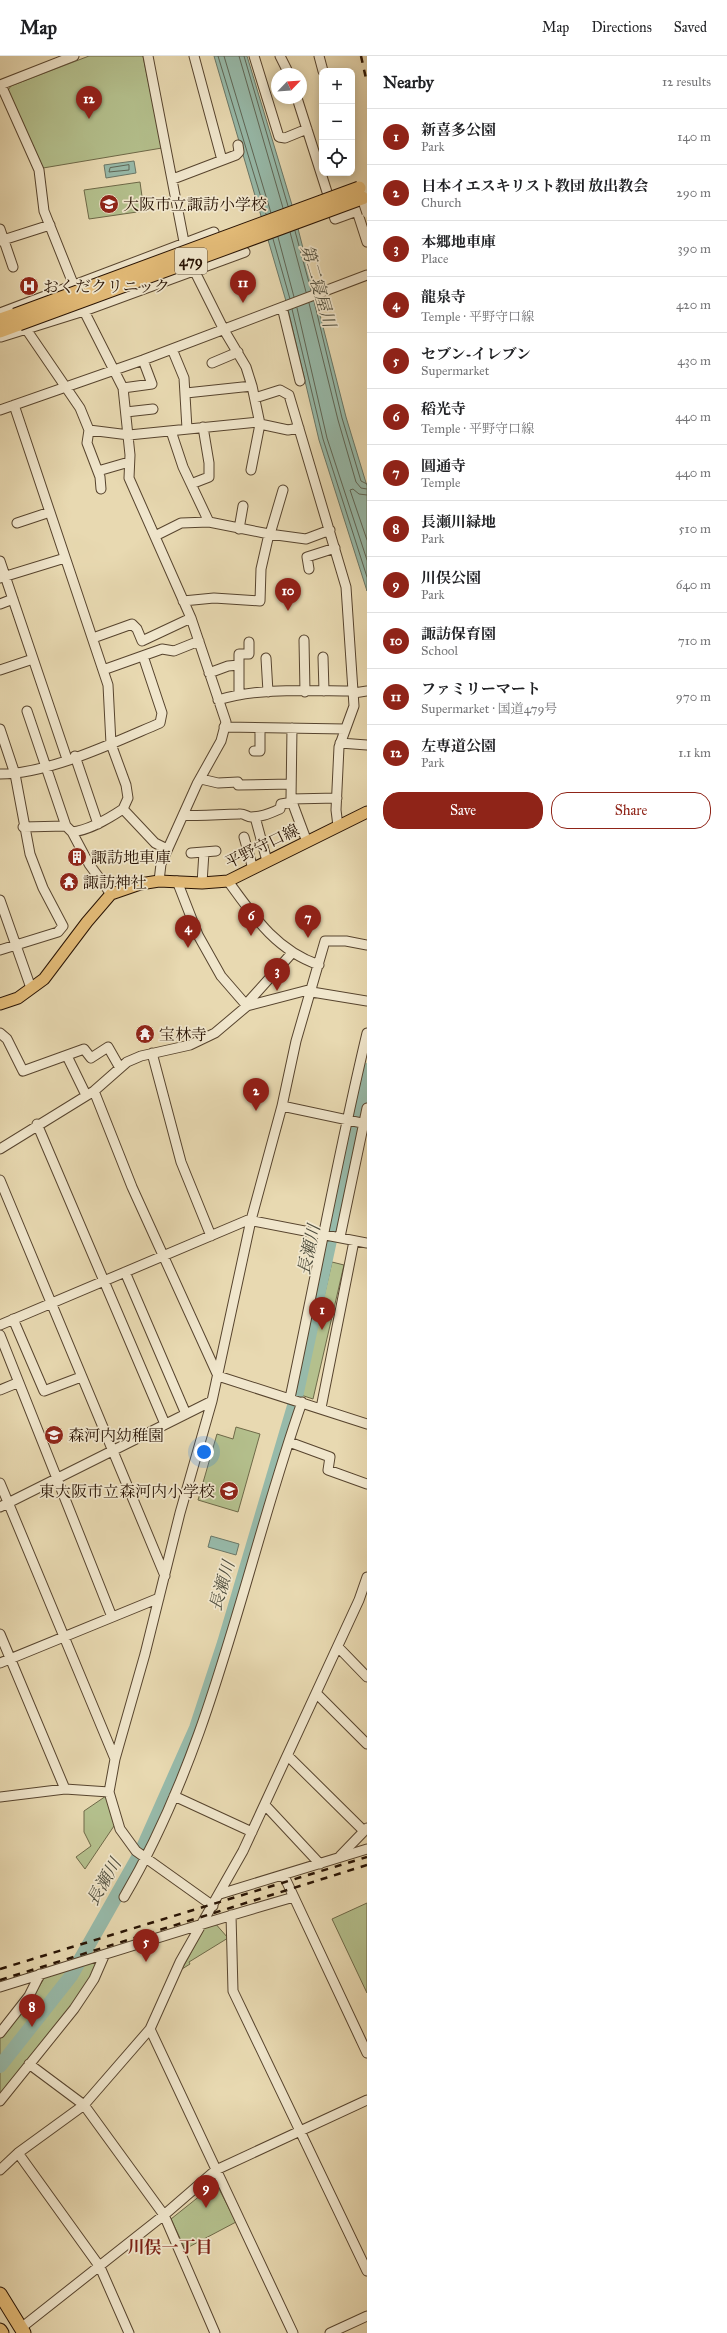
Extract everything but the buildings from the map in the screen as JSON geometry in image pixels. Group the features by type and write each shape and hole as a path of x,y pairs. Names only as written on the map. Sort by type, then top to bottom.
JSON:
{"highway":[{"name":"479","path":"0,331 365,195"},
{"name":"479","path":"0,320 20,323"},
{"path":"0,2294 20,2331"},
{"path":"0,2309 20,2331"}],"main road":[{"name":"平野守口線","path":"111,894 140,884 158,881 202,883 228,882 367,812"},
{"path":"0,1004 18,998 52,972 87,922 111,894"}],"street":[{"path":"74,56 1,85 39,170 44,211 74,286"},
{"path":"148,56 185,246"},
{"path":"194,56 222,160"},
{"path":"254,56 280,138 307,129"},
{"path":"280,56 286,68"},
{"path":"319,56 322,68"},
{"path":"299,104 327,192"},
{"path":"173,179 238,154 238,145"},
{"path":"334,216 335,219 357,210 365,195"},
{"path":"365,195 367,213"},
{"path":"357,210 367,242"},
{"path":"2,241 50,225"},
{"path":"0,229 2,241 13,267"},
{"path":"0,313 185,246 214,232"},
{"path":"0,337 20,323 84,311 193,268 245,252"},
{"path":"193,268 224,330 238,352 252,386 260,423 251,470"},
{"path":"0,410 143,360 318,295 367,275"},
{"path":"284,307 300,381"},
{"path":"84,311 113,371 123,388 129,435 129,478 191,618 224,714 224,727 221,742 167,849 161,864 158,881"},
{"path":"20,323 67,387 80,408 89,430 87,443 98,471 101,489"},
{"path":"172,349 181,370 186,393 187,429"},
{"path":"212,363 238,352"},
{"path":"123,388 152,384 143,360"},
{"path":"186,393 252,386"},
{"path":"255,398 280,390 289,395 346,588 354,706 340,744 336,810 338,826"},
{"path":"14,405 108,685 111,744 126,785 128,798 123,809 98,824 69,829 23,827"},
{"path":"126,412 153,409"},
{"path":"89,430 129,435 260,423 288,430 299,428"},
{"path":"191,484 209,477 209,463 202,428"},
{"path":"171,431 191,484 209,522"},
{"path":"98,471 129,462"},
{"path":"183,601 214,598 260,601 261,569 283,490"},
{"path":"239,529 243,506"},
{"path":"17,523 50,512"},
{"path":"155,536 181,523 209,522 239,529 306,538 330,530"},
{"path":"309,569 307,557 335,548"},
{"path":"2,577 65,558"},
{"path":"0,561 2,577 13,599 33,660 98,824"},
{"path":"0,604 13,599"},
{"path":"142,641 191,618"},
{"path":"0,774 15,774 46,767 111,744 161,721 162,713 144,655 142,641 137,629 132,624 93,638"},
{"path":"304,640 305,692"},
{"path":"103,670 162,649 174,651 199,641"},
{"path":"239,695 239,654 249,654 249,642"},
{"path":"323,657 324,691"},
{"path":"266,658 268,692"},
{"path":"0,670 33,660"},
{"path":"209,673 228,666 239,665"},
{"path":"218,700 239,695 268,692 367,691"},
{"path":"27,711 69,829 89,864 111,894"},
{"path":"224,727 345,729"},
{"path":"260,728 260,751"},
{"path":"292,728 292,800 307,842"},
{"path":"0,729 15,774 23,827 30,854 42,888 63,926 58,932 0,950"},
{"path":"340,744 367,745"},
{"path":"201,779 218,783 238,782 238,785 291,784"},
{"path":"183,815 201,817 242,813 249,817 255,817 271,814 280,809 281,804 292,800 337,798"},
{"path":"123,809 155,843 167,849"},
{"path":"255,817 268,861"},
{"path":"244,838 253,869"},
{"path":"192,853 216,851"},
{"path":"202,883 204,852"},
{"path":"177,881 198,935 221,976 247,1006"},
{"path":"228,882 252,915 272,937 292,953 319,965"},
{"path":"0,900 31,988"},
{"path":"214,1906 136,1851 120,1829 109,1792 115,1759 212,1401 251,1220 282,1106 296,1041 325,941 346,941 367,945"},
{"path":"0,1149 37,1124 90,1093 127,1062 152,1053 174,1050 215,1033 247,1006 249,1001 292,953"},
{"path":"247,1006 312,990 367,1001"},
{"path":"290,1398 325,1234 346,1119 367,1033"},
{"path":"0,1034 7,1039 23,1071 84,1049 91,1058 108,1047 120,1068"},
{"path":"152,1053 181,1162 211,1236"},
{"path":"67,1056 90,1093 162,1256 218,1376 366,1422"},
{"path":"282,1106 366,1123"},
{"path":"340,1237 366,1123 367,1108"},
{"path":"37,1124 103,1282 165,1424"},
{"path":"0,1180 50,1304 165,1576"},
{"path":"0,1325 251,1220 367,1243"},
{"path":"321,1408 354,1241"},
{"path":"125,1272 186,1414"},
{"path":"13,1319 44,1391 81,1377"},
{"path":"0,1335 112,1617"},
{"path":"0,1390 18,1383"},
{"path":"4,1505 111,1450 212,1401"},
{"path":"124,1897 146,1859 192,1755 228,1647 302,1402"},
{"path":"289,1442 330,1457 328,1470 367,1484"},
{"path":"0,1484 4,1505 63,1637 115,1759"},
{"path":"0,2170 18,2153 84,2105 150,2028 180,1962 214,1906 252,1832 317,1694 359,1600 367,1578"},
{"path":"0,1664 159,1598"},
{"path":"359,1600 367,1607"},
{"path":"0,1634 65,1789"},
{"path":"338,1647 367,1677"},
{"path":"317,1694 367,1744"},
{"path":"288,1756 365,1829 339,1857"},
{"path":"0,1796 65,1789 109,1792"},
{"path":"174,1796 252,1832"},
{"path":"265,1805 320,1864"},
{"path":"220,1894 284,1876 367,1849"},
{"path":"284,1876 367,2054"},
{"path":"0,1987 104,1956 203,1923 294,1897"},
{"path":"230,1915 233,1991 302,2131 367,2271"},
{"path":"0,2102 78,2003 94,1979 104,1956"},
{"path":"0,2033 29,1996 40,1974"},
{"path":"150,2028 293,2333"},
{"path":"29,2064 84,2105 164,2215 215,2333"},
{"path":"20,2331 164,2215 216,2170 367,2100"},
{"path":"18,2153 100,2267 128,2333"},
{"path":"330,2333 367,2316"}],"green space":[{"path":"89,56 143,56 162,148 43,168 8,90 11,86"},
{"path":"140,182 144,211 89,219 84,190"},
{"path":"332,1262 344,1265 313,1399 301,1395"},
{"path":"236,1427 260,1434 238,1512 198,1500 217,1434 233,1439"},
{"path":"106,1796 116,1823 85,1869 76,1857 91,1846 84,1832 84,1811"},
{"path":"367,1903 367,1993 332,1919"},
{"path":"214,1922 228,1938 189,1962 190,1964 182,1969 207,1923"},
{"path":"98,1961 80,1997 68,2014 0,2098 0,2037 32,1998 45,1977"},
{"path":"216,2183 236,2222 185,2249 171,2219"}],"water":[{"name":"第二寝屋川","path":"214,56 247,56 292,205 346,417 367,486 367,591 319,440 286,301"},
{"path":"134,161 136,173 106,178 104,165"},
{"path":"211,1536 239,1544 236,1555 208,1547"}],"waterway":[{"name":"長瀬川","path":"0,2066 71,1976 140,1854 196,1728 224,1643 294,1406 367,1070"}],"railway":[{"path":"361,56 367,83"},
{"path":"0,1969 367,1857"},
{"path":"0,1980 367,1865"}],"place":[{"name":"左専道公園","path":"89,119"},
{"name":"大阪市立諏訪小学校","path":"109,204"},
{"name":"おくだクリニック","path":"29,286"},
{"name":"ファミリーマート","path":"243,303"},
{"name":"諏訪保育園","path":"288,611"},
{"name":"諏訪地車庫","path":"77,857"},
{"name":"諏訪神社","path":"69,882"},
{"name":"稻光寺","path":"251,936"},
{"name":"圓通寺","path":"308,938"},
{"name":"龍泉寺","path":"188,948"},
{"name":"本郷地車庫","path":"277,991"},
{"name":"宝林寺","path":"145,1034"},
{"name":"日本イエスキリスト教団 放出教会","path":"256,1111"},
{"name":"新喜多公園","path":"322,1330"},
{"name":"森河内幼稚園","path":"54,1435"},
{"name":"東大阪市立森河内小学校","path":"229,1491"},
{"name":"セブン-イレブン","path":"146,1962"},
{"name":"長瀬川緑地","path":"32,2027"},
{"name":"川俣公園","path":"206,2208"}],"district":[{"name":"川俣一丁目","path":"170,2247"}]}
